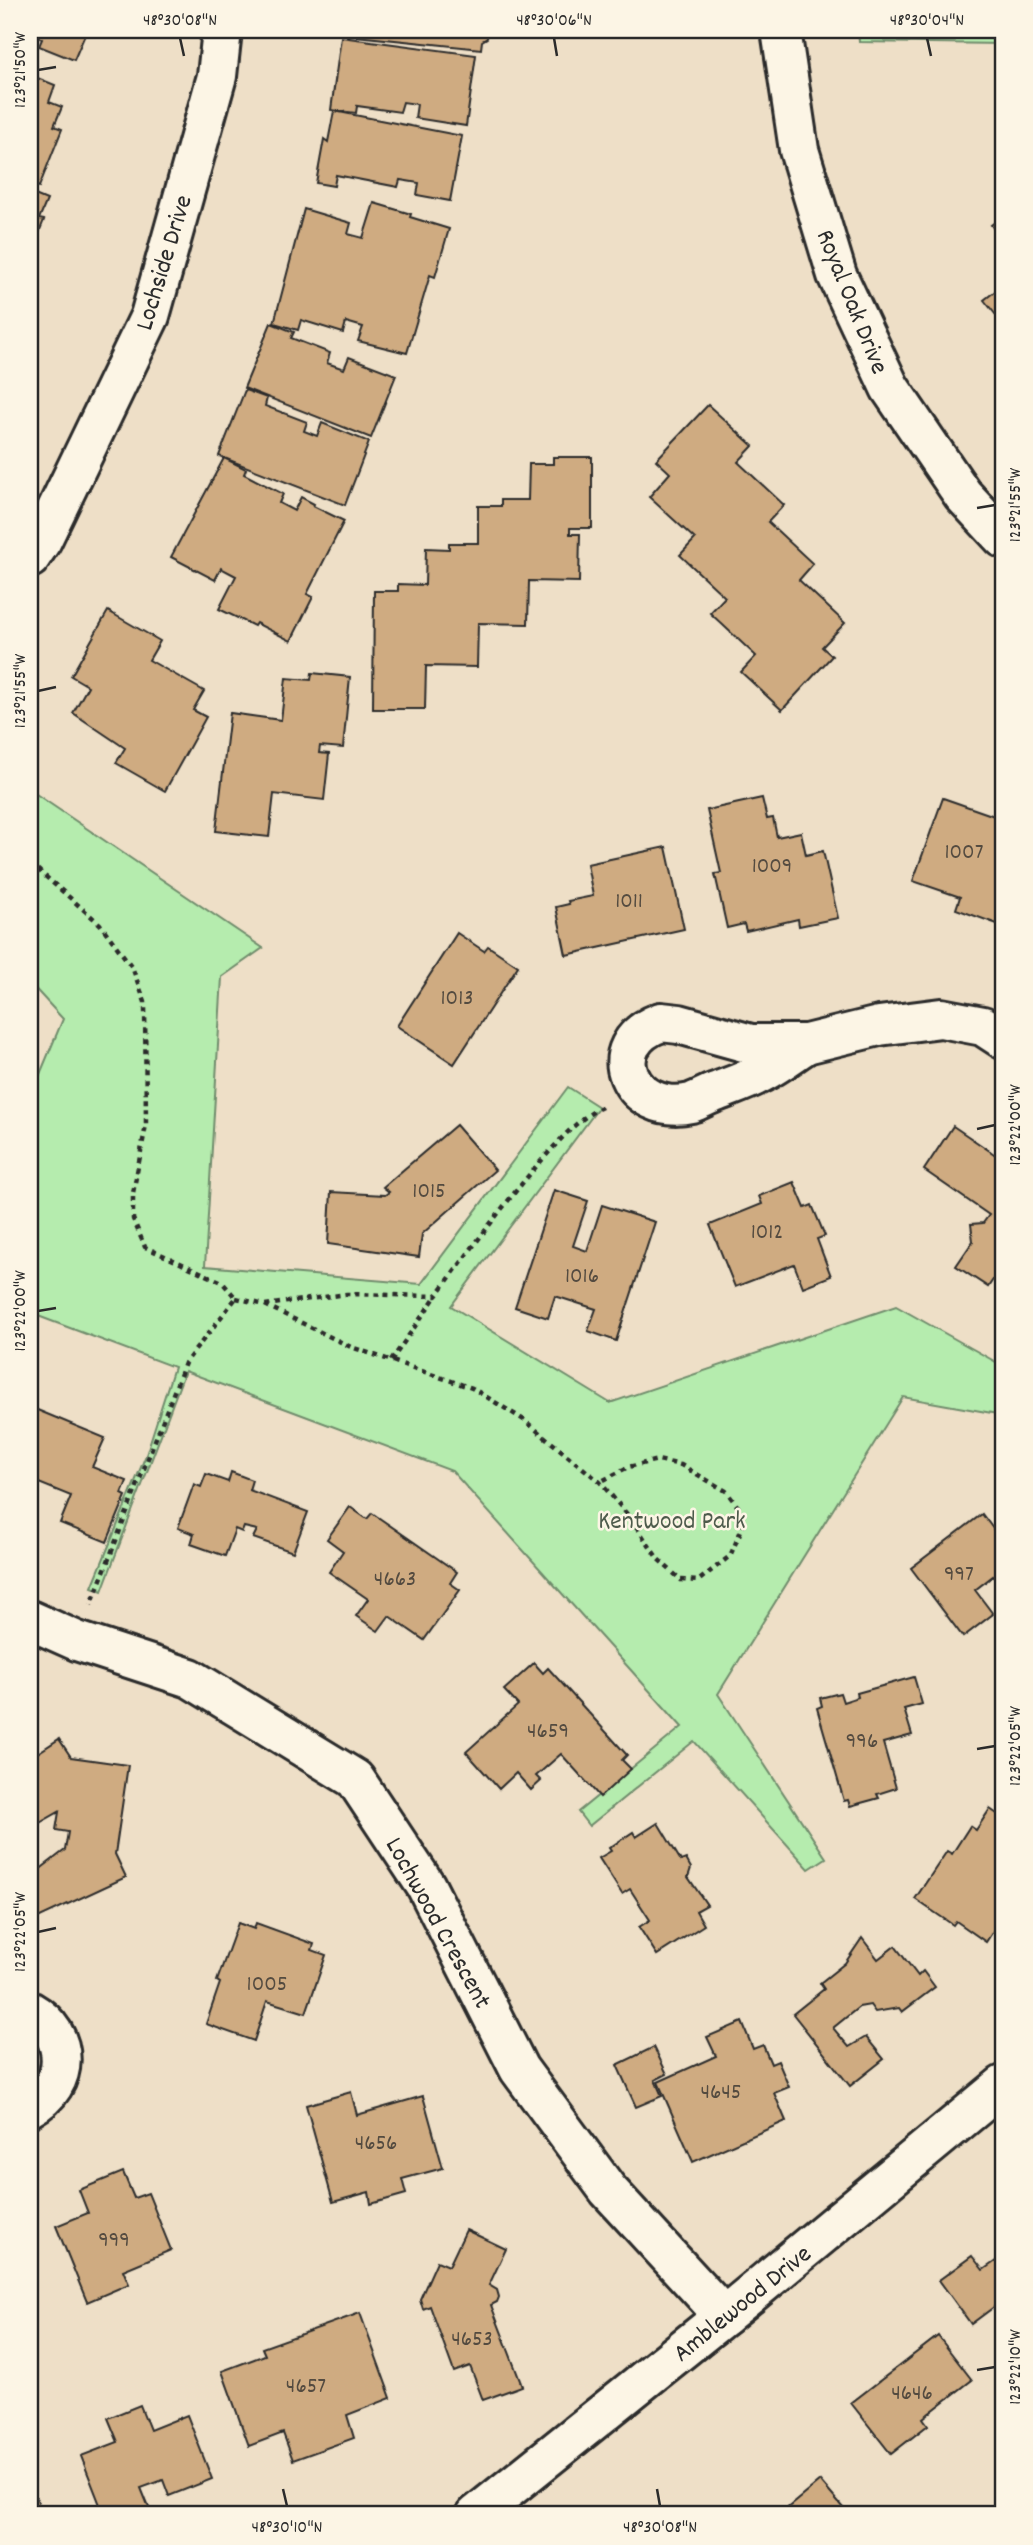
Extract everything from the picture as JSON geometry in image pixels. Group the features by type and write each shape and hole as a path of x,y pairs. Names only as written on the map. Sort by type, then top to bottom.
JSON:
{"street":[{"name":"Lochside Drive","path":"30,558 42,540 150,316 217,76 222,30"},
{"name":"Royal Oak Drive","path":"781,30 799,150 837,275 890,388 963,495 1003,538"},
{"path":"806,1044 762,1073 690,1103 650,1100 636,1091 627,1075 626,1057 632,1041 645,1028 661,1022 679,1024 751,1044 806,1044 879,1026 941,1018 983,1026 1003,1039"},
{"name":"Lochwood Crescent","path":"30,1620 77,1641 190,1678 355,1779 426,1886 519,2069 608,2190 724,2316"},
{"path":"30,2011 52,2029 60,2046 61,2064 57,2081 47,2096 30,2107"},
{"name":"Amblewood Drive","path":"476,2515 724,2316 1003,2085"}],"path":[{"path":"30,863 100,924 132,967 145,1002 146,1125 133,1193 133,1219 145,1247 222,1282 236,1297 265,1305 351,1347 472,1388 524,1420 600,1482 632,1520 658,1559 681,1580 698,1581 730,1556 743,1526 742,1512 726,1491 681,1465 658,1460 648,1462 628,1467 600,1482"},
{"path":"391,1361 516,1189 561,1139 587,1115 636,1091"},
{"path":"265,1305 346,1294 436,1296"},
{"path":"77,1641 185,1363 236,1297"}],"green space":[{"path":"858,30 1003,30 1003,44 859,42"},
{"name":"Kentwood Park","path":"30,790 263,948 222,977 205,1266 421,1284 568,1087 599,1107 451,1306 610,1403 896,1306 1003,1366 1003,1415 903,1397 718,1694 826,1858 809,1869 694,1741 589,1826 578,1812 682,1727 452,1471 185,1371 102,1591 92,1587 146,1455 174,1367 30,1313 30,1098 63,1019 30,983"}],"building":[{"path":"30,30 87,30 74,60 39,46 42,39 30,33"},
{"path":"348,30 488,30 481,49 347,35"},
{"path":"341,37 476,55 466,126 415,118 417,104 403,102 400,112 357,106 356,113 331,110"},
{"path":"30,75 55,85 49,102 62,107 54,126 62,129 39,187 30,183"},
{"path":"334,111 462,136 450,201 417,195 419,183 400,180 398,187 336,175 334,186 316,183 324,139 328,142"},
{"path":"30,193 47,200 39,219 44,220 30,255"},
{"path":"374,203 449,229 435,277 430,275 407,353 358,341 363,327 346,322 343,333 301,320 298,330 274,323 304,209 351,223 348,234 363,238"},
{"path":"1003,216 1003,241 991,225"},
{"path":"1003,285 1003,324 984,300"},
{"path":"271,323 294,332 291,338 330,353 327,363 344,369 349,357 396,375 371,438 244,388"},
{"path":"245,390 267,398 265,406 307,422 304,431 317,436 322,423 369,442 345,505 219,456"},
{"path":"708,405 753,446 738,462 784,505 768,522 813,564 799,580 845,623 822,647 832,656 782,710 741,672 756,656 710,613 725,597 680,555 695,539 649,497 670,473 656,460"},
{"path":"553,457 592,457 592,528 570,528 570,534 580,534 579,582 529,581 528,624 478,623 477,667 426,666 425,709 373,709 374,591 398,591 398,584 425,585 426,548 449,549 449,543 478,543 478,506 501,506 501,500 528,500 529,464 553,464"},
{"path":"224,458 246,469 244,474 283,494 279,503 294,511 301,497 344,521 307,594 313,597 291,641 256,623 254,626 219,609 236,576 221,568 215,580 171,557"},
{"path":"108,611 160,641 149,660 204,691 193,710 206,717 165,791 116,763 125,748 73,713 88,686 71,676"},
{"path":"312,673 350,677 343,748 320,746 319,753 329,754 324,800 274,794 269,837 216,831 230,713 281,720 286,678 311,680"},
{"path":"762,798 767,819 773,818 777,837 801,832 806,855 823,851 838,918 799,926 798,919 746,931 744,924 727,928 715,874 721,873 707,810"},
{"path":"943,798 1003,819 1003,908 997,924 956,909 960,897 913,881"},
{"path":"666,847 684,929 566,955 556,907 569,904 568,901 593,896 587,864"},
{"path":"457,933 484,951 488,946 518,966 454,1064 397,1026"},
{"path":"456,1125 495,1170 422,1234 419,1257 328,1244 331,1192 385,1195 389,1192 383,1187"},
{"path":"953,1126 1003,1160 1003,1265 988,1287 956,1266 973,1241 971,1224 983,1223 989,1215 924,1170"},
{"path":"794,1182 805,1208 812,1205 825,1236 817,1239 831,1276 803,1287 794,1264 735,1287 710,1225 762,1204 759,1196"},
{"path":"554,1190 588,1201 573,1246 587,1251 602,1205 655,1222 616,1341 588,1331 596,1309 555,1296 548,1318 515,1307"},
{"path":"30,1407 105,1438 92,1467 127,1481 122,1494 126,1496 107,1542 60,1523 71,1496 39,1483 36,1490 30,1487"},
{"path":"231,1472 252,1480 249,1490 308,1512 293,1552 253,1538 257,1530 244,1527 242,1532 235,1529 225,1556 191,1544 194,1534 178,1528 194,1484 201,1487 206,1474 228,1482"},
{"path":"350,1507 367,1519 372,1513 457,1572 450,1583 460,1590 424,1640 389,1616 378,1631 356,1616 368,1599 329,1572 343,1551 327,1539"},
{"path":"982,1514 1003,1542 1003,1589 993,1576 975,1590 993,1614 963,1637 911,1568"},
{"path":"534,1663 543,1673 548,1668 627,1755 622,1760 631,1769 600,1797 561,1754 536,1776 541,1781 531,1790 516,1773 499,1789 466,1752 518,1705 504,1690"},
{"path":"914,1677 922,1704 904,1709 912,1735 883,1743 896,1788 877,1794 879,1798 850,1806 848,1800 844,1801 817,1708 822,1706 820,1698 840,1693 843,1702 858,1697 857,1693"},
{"path":"59,1739 71,1757 128,1765 115,1854 126,1877 38,1918 30,1900 30,1877 65,1850 68,1832 56,1830 59,1812 36,1825 30,1814 30,1758"},
{"path":"990,1809 1003,1818 1003,1916 986,1942 956,1921 953,1925 915,1899 947,1851 952,1854 970,1826 976,1830"},
{"path":"658,1823 681,1861 686,1859 691,1868 688,1877 707,1905 696,1911 704,1925 657,1955 639,1927 650,1920 630,1889 622,1894 599,1858 633,1832 636,1837"},
{"path":"238,1923 254,1929 256,1923 314,1944 312,1950 326,1955 306,2013 267,2001 254,2041 206,2024 220,1983 217,1981"},
{"path":"862,1938 878,1959 895,1946 918,1976 923,1971 935,1987 902,2012 899,2008 875,2012 870,2005 859,2007 833,2028 849,2047 866,2037 884,2059 850,2086 793,2014 824,1989 820,1983 845,1963"},
{"path":"742,2022 753,2049 763,2045 771,2064 778,2061 789,2087 774,2093 786,2121 693,2162 658,2082 716,2056 707,2037"},
{"path":"654,2047 667,2074 655,2080 662,2096 636,2107 617,2065"},
{"path":"351,2092 357,2115 423,2096 443,2168 402,2179 406,2194 371,2204 369,2192 333,2202 306,2105"},
{"path":"123,2172 134,2198 148,2193 171,2250 123,2270 129,2284 87,2302 56,2226 88,2213 79,2190"},
{"path":"466,2230 506,2249 489,2285 497,2290 499,2297 497,2302 491,2305 522,2386 483,2400 470,2366 454,2372 430,2306 423,2309 420,2299 437,2261 449,2266"},
{"path":"972,2256 983,2270 1003,2256 1003,2320 994,2307 971,2324 939,2280"},
{"path":"360,2313 391,2398 347,2415 354,2438 293,2460 283,2433 249,2446 222,2371 265,2355 262,2348"},
{"path":"938,2336 972,2380 923,2418 928,2425 891,2454 851,2403"},
{"path":"140,2405 150,2430 187,2415 212,2479 169,2496 163,2480 141,2488 152,2515 104,2515 81,2456 118,2442 108,2418"},
{"path":"820,2481 849,2515 779,2515"},
{"path":"36,2497 43,2515 30,2515 30,2499"}]}
